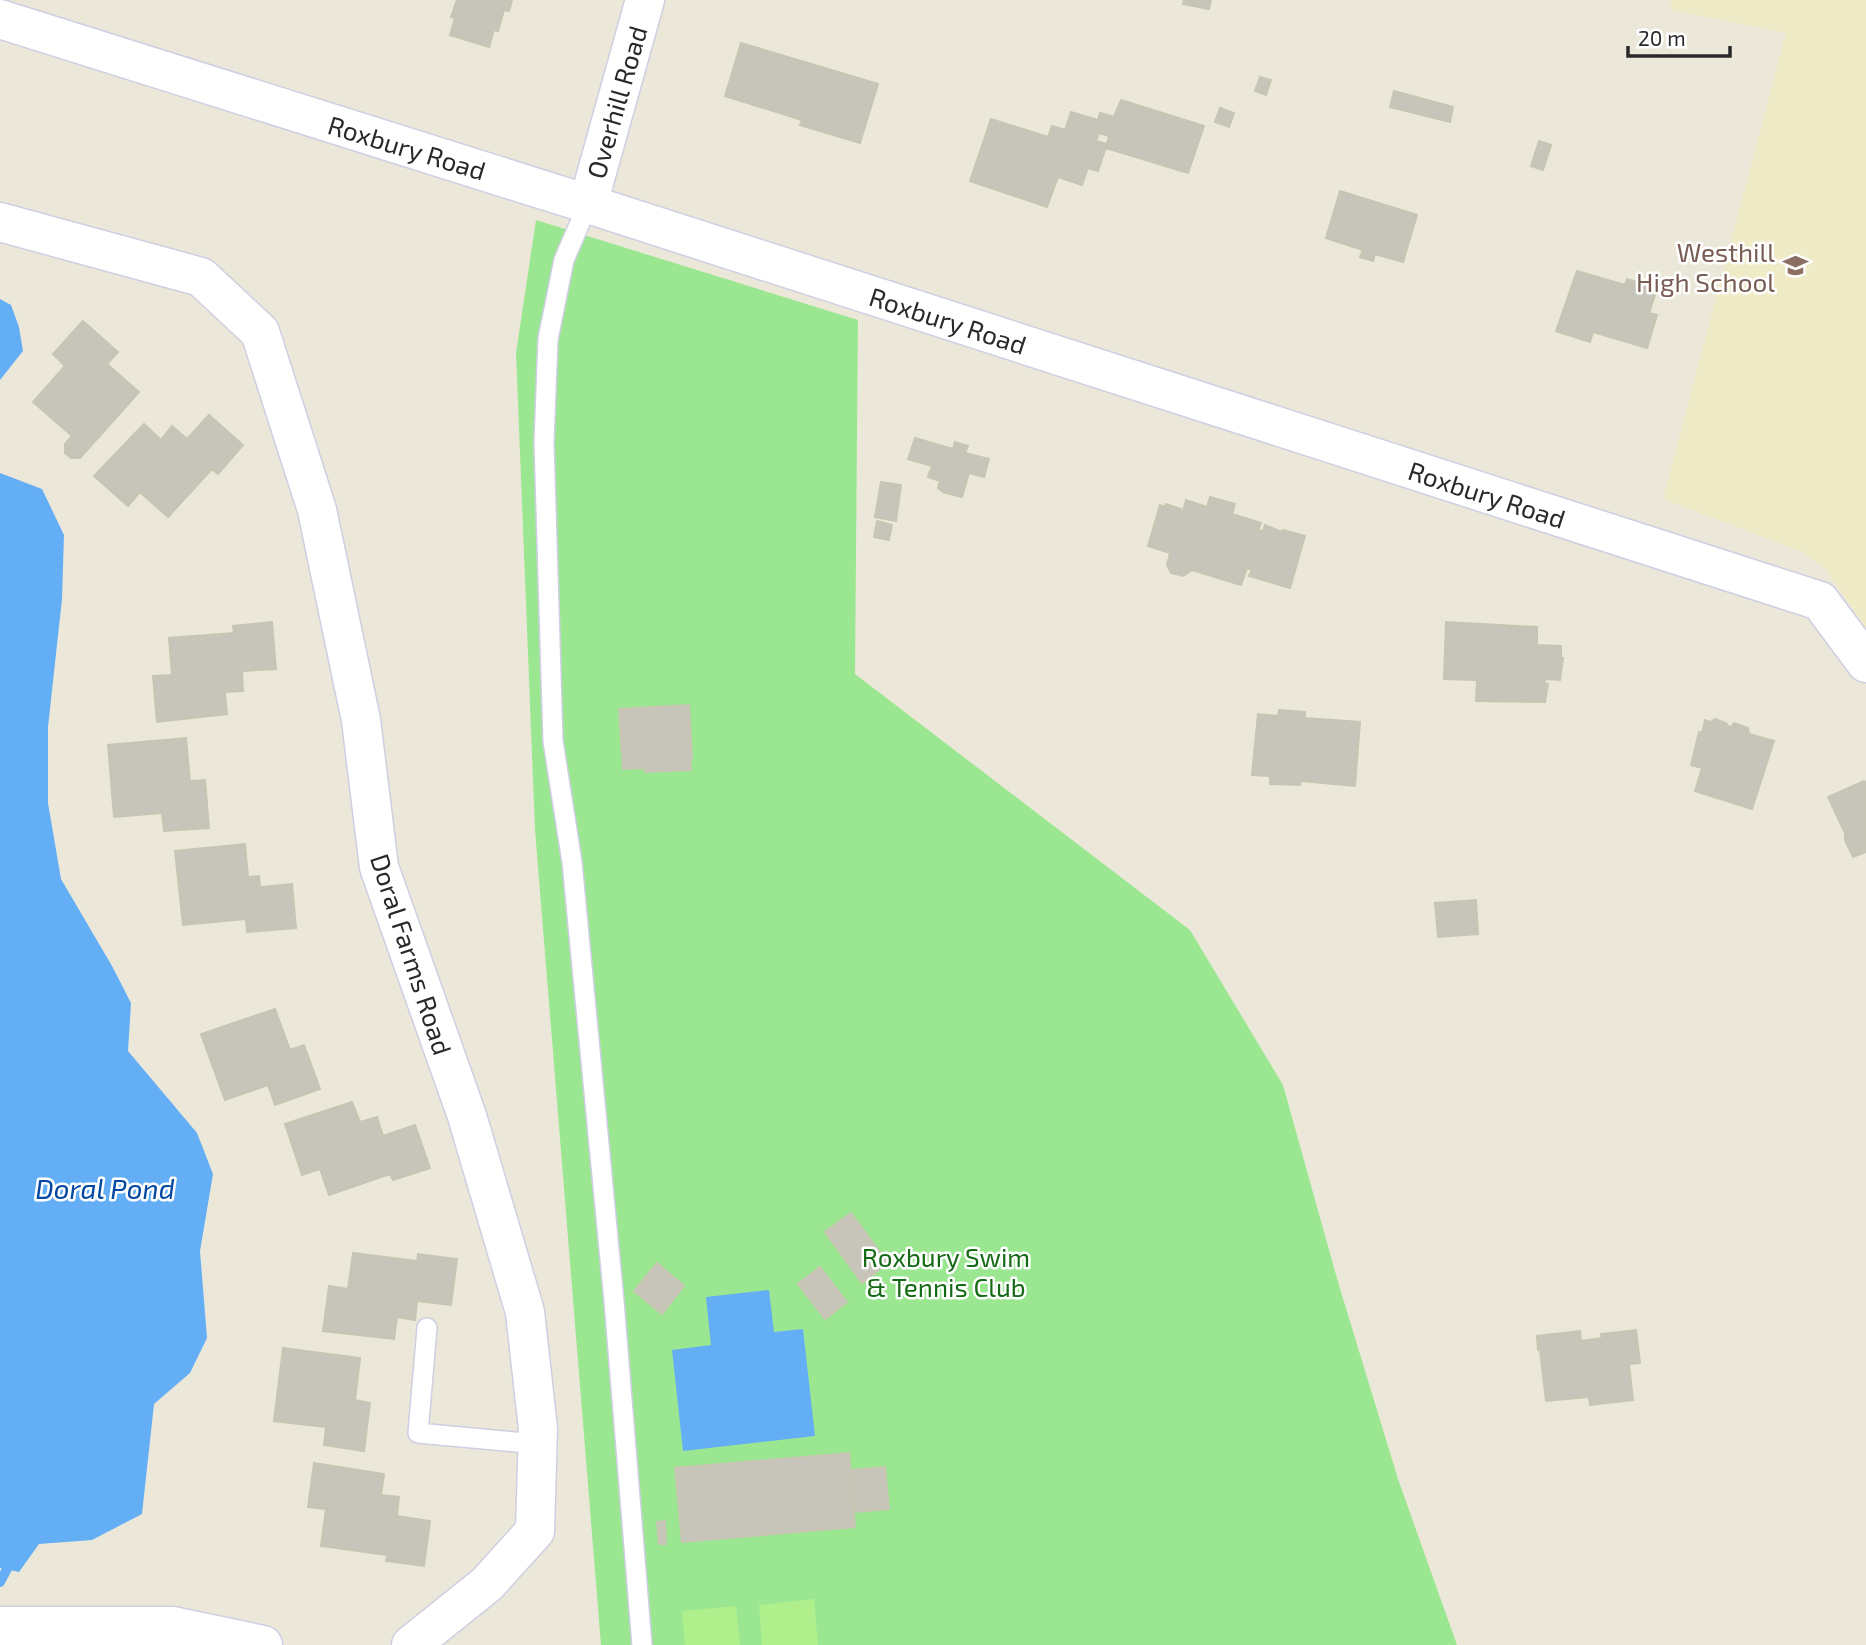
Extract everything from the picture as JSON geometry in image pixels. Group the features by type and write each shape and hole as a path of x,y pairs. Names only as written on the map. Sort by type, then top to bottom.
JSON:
{"street":[{"name":"Overhill Road","path":"587,204 645,0"},
{"name":"Roxbury Road","path":"0,19 587,204 1820,601 1866,663"},
{"name":"Doral Farms Road","path":"0,222 201,277 260,332 317,510 361,720 379,867 467,1116 525,1312 538,1429 535,1531 487,1584 411,1645"},
{"path":"0,1626 173,1626 263,1645"}],"lane":[{"path":"587,204 564,260 548,339 544,442 553,741 572,862 614,1301 642,1645"},
{"path":"427,1328 418,1433 537,1444"}],"shaded area":[{"name":"Westhill High School","path":"1672,0 1866,0 1866,627 1825,569 1803,552 1663,499 1786,33 1670,10"}],"green space":[{"name":"Roxbury Swim & Tennis Club","path":"536,220 858,320 855,674 1190,930 1283,1085 1338,1282 1398,1479 1457,1645 601,1645 535,830 516,353"},
{"path":"814,1599 818,1645 762,1645 759,1605"},
{"path":"736,1606 740,1645 685,1645 682,1611"}],"water":[{"path":"0,299 11,305 19,327 23,351 0,380"},
{"name":"Doral Pond","path":"0,473 42,489 64,535 62,599 48,727 48,803 61,879 131,1003 128,1051 197,1133 213,1174 200,1251 207,1338 190,1373 154,1404 142,1514 92,1540 39,1544 19,1572 0,1568"},
{"path":"769,1290 774,1332 803,1329 815,1436 683,1451 672,1350 711,1345 706,1297"}],"building":[{"path":"457,0 512,0 509,11 504,10 498,31 494,30 489,47 450,35 455,18 451,17"},
{"path":"1184,0 1211,0 1209,9 1183,4"},
{"path":"741,43 878,84 860,143 800,125 802,120 725,96"},
{"path":"1260,77 1271,80 1266,95 1255,91"},
{"path":"1394,91 1453,107 1450,122 1390,107"},
{"path":"1121,100 1204,126 1188,173 1106,148 1107,144 1098,171 1088,168 1082,185 1058,177 1047,207 970,181 991,119 1048,137 1052,126 1065,130 1071,112 1098,120 1100,113 1114,117","holes":["1099,133 1109,136 1107,144 1096,141"]},
{"path":"1220,108 1234,113 1229,127 1215,122"},
{"path":"1539,141 1551,145 1543,170 1531,166"},
{"path":"1340,191 1417,215 1403,262 1375,254 1373,261 1360,257 1363,250 1326,238"},
{"path":"1577,271 1625,285 1627,279 1657,289 1649,313 1657,315 1647,348 1593,332 1590,342 1556,331"},
{"path":"83,321 118,352 107,364 139,392 80,458 71,458 65,453 65,444 72,436 33,402 65,366 53,354"},
{"path":"209,415 243,445 218,474 212,469 168,517 140,492 128,506 94,476 144,424 161,440 172,426 187,439"},
{"path":"915,438 953,449 955,442 968,446 965,453 989,459 984,477 969,473 962,497 943,492 938,488 940,481 928,477 932,466 908,459"},
{"path":"881,482 901,485 896,521 875,517"},
{"path":"1210,497 1235,504 1232,514 1261,523 1258,530 1263,531 1265,525 1282,532 1283,530 1305,536 1290,588 1249,576 1252,570 1247,568 1241,585 1192,570 1183,576 1171,573 1167,565 1170,553 1148,546 1160,505 1165,507 1166,504 1183,512 1186,500 1207,507"},
{"path":"877,521 892,525 889,540 874,537"},
{"path":"272,622 276,669 242,671 243,691 225,692 227,714 157,722 153,676 172,675 169,638 234,633 233,626"},
{"path":"1446,622 1537,627 1537,645 1561,646 1563,658 1560,680 1545,679 1545,684 1548,684 1545,702 1476,701 1477,680 1444,679"},
{"path":"689,705 691,770 645,772 645,768 623,769 619,709"},
{"path":"1279,710 1305,712 1305,718 1360,722 1355,786 1301,781 1300,785 1270,784 1270,776 1252,775 1258,714 1278,716"},
{"path":"1715,719 1726,723 1730,728 1734,723 1748,728 1749,734 1774,741 1752,809 1695,791 1702,768 1691,765 1699,732 1702,733 1705,720 1710,722"},
{"path":"186,738 190,781 205,780 209,828 164,831 162,813 114,817 108,745"},
{"path":"1864,781 1866,852 1853,857 1828,797"},
{"path":"245,844 248,877 259,876 260,887 292,884 296,928 247,932 246,919 183,925 175,851"},
{"path":"1476,900 1478,934 1438,937 1435,903"},
{"path":"275,1009 290,1050 304,1045 320,1089 275,1105 268,1085 225,1100 201,1034"},
{"path":"352,1102 360,1122 377,1117 383,1136 415,1125 430,1168 393,1180 390,1174 329,1195 320,1169 302,1175 285,1124"},
{"path":"851,1213 888,1263 862,1283 825,1232"},
{"path":"353,1253 417,1261 418,1254 457,1259 451,1305 417,1301 415,1320 397,1317 394,1339 323,1331 329,1286 348,1289"},
{"path":"657,1263 684,1286 662,1314 634,1291"},
{"path":"820,1267 847,1302 825,1319 798,1284"},
{"path":"1636,1330 1640,1363 1629,1364 1633,1400 1590,1405 1589,1397 1546,1401 1537,1336 1580,1331 1581,1341 1602,1338 1601,1334"},
{"path":"283,1348 360,1358 355,1400 370,1403 364,1451 324,1445 326,1427 274,1421"},
{"path":"849,1453 855,1527 682,1542 675,1468"},
{"path":"314,1463 384,1474 381,1495 399,1497 397,1516 430,1521 424,1566 386,1561 387,1555 321,1546 326,1509 308,1507"},
{"path":"885,1467 889,1509 855,1512 851,1470"},
{"path":"665,1521 666,1544 659,1544 657,1522"}],"waterway":[{"path":"0,1582 7,1569"}],"place":[{"name":"Westhill High School","path":"1795,266"}]}
